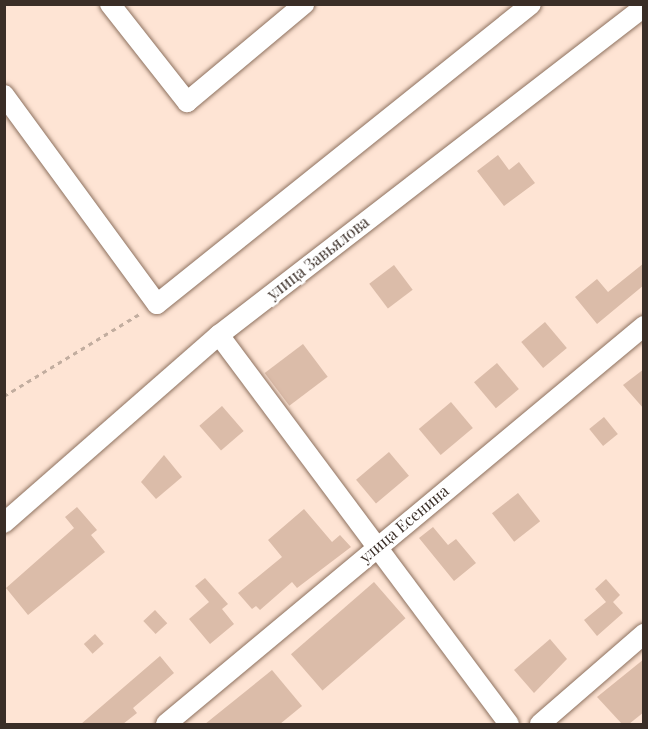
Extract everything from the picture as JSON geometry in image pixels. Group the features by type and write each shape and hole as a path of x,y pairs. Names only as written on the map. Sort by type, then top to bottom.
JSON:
{"street":[{"path":"110,4 187,102 303,4"},
{"path":"4,95 157,304 531,4"},
{"name":"улица Завьялова","path":"4,523 219,334 644,6"},
{"name":"улица Есенина","path":"166,724 644,326"},
{"path":"219,334 509,724"},
{"path":"540,724 644,634"}],"path":[{"path":"4,396 157,304"}],"building":[{"path":"498,155 509,170 519,162 535,183 504,206 477,171"},
{"path":"644,263 644,285 597,324 575,297 597,279 608,292"},
{"path":"394,265 413,290 388,308 369,284"},
{"path":"545,322 567,348 543,368 521,342"},
{"path":"303,344 328,377 289,406 265,373"},
{"path":"497,363 519,389 496,408 474,382"},
{"path":"644,369 644,409 623,385"},
{"path":"451,402 473,428 441,455 419,429"},
{"path":"222,406 244,431 221,451 199,426"},
{"path":"604,417 618,434 603,446 589,429"},
{"path":"389,452 409,476 376,503 356,480"},
{"path":"164,455 182,477 156,499 141,482"},
{"path":"518,493 540,521 514,542 492,513"},
{"path":"77,507 97,530 91,535 105,552 28,615 6,588 74,528 65,517"},
{"path":"304,509 332,542 340,535 351,547 297,588 292,582 260,610 256,606 252,609 238,593 282,557 268,540"},
{"path":"433,527 448,545 456,539 476,563 454,581 419,538"},
{"path":"205,578 228,604 222,609 234,624 210,644 189,619 209,602 195,586"},
{"path":"606,579 620,595 613,602 623,613 597,636 584,620 606,602 595,589"},
{"path":"374,582 405,618 322,690 291,654"},
{"path":"155,610 167,623 156,634 143,621"},
{"path":"95,634 104,644 93,654 84,644"},
{"path":"550,639 567,659 534,693 514,670"},
{"path":"160,656 174,673 133,708 137,713 123,724 81,724"},
{"path":"644,659 644,712 629,724 622,724 597,697"},
{"path":"272,670 302,706 280,724 205,724"}]}
